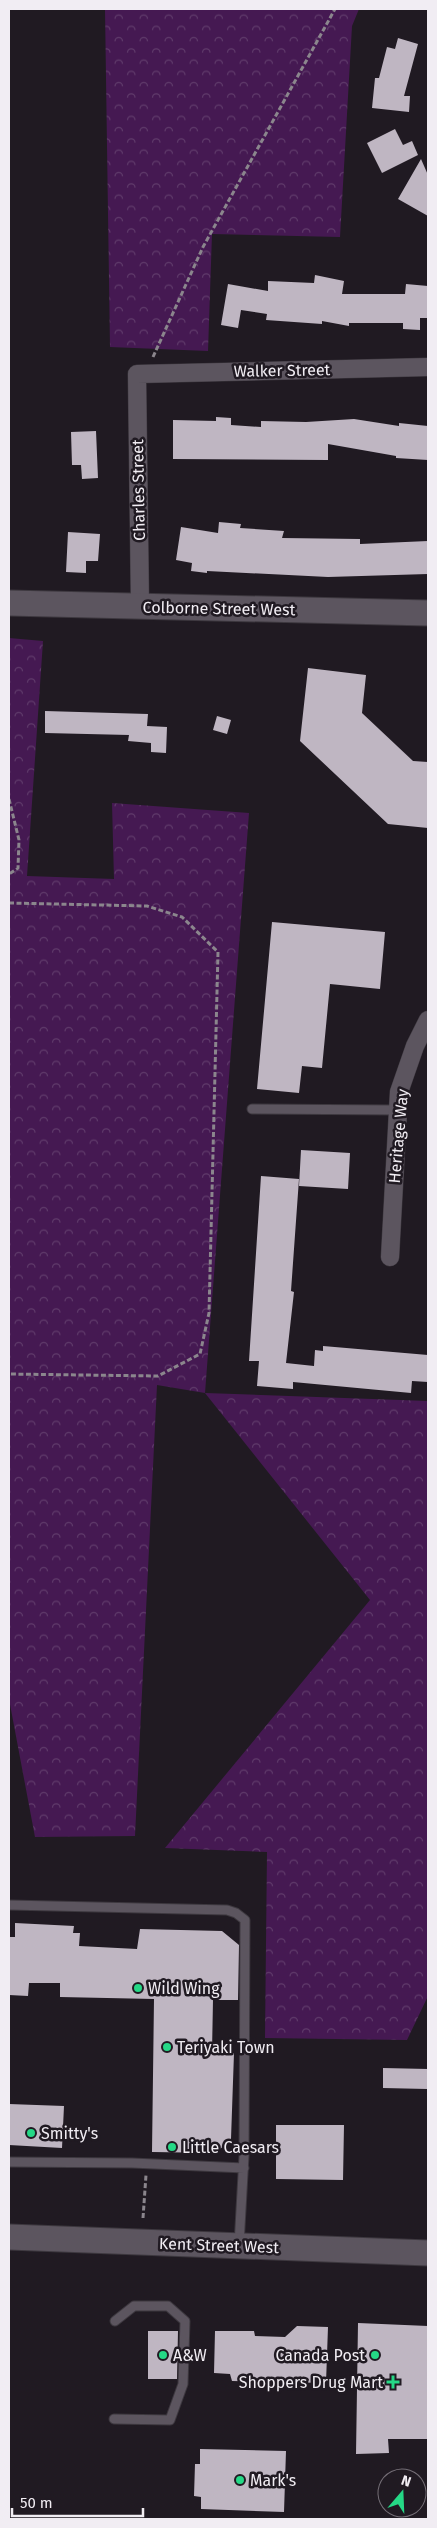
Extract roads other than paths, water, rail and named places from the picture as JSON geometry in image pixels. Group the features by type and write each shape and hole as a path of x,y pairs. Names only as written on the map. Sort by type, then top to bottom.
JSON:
{"street":[{"name":"Walker Street","path":"141,374 428,367"},
{"name":"Charles Street","path":"140,606 141,374"},
{"name":"Colborne Street West","path":"9,603 428,613"},
{"name":"Heritage Way","path":"390,1257 399,1092 415,1046 428,1020"},
{"name":"Kent Street West","path":"9,2237 428,2253"}],"lane":[{"path":"252,1109 398,1110"},
{"path":"9,1905 227,1910 236,1913 245,1920 244,2168 239,2245"},
{"path":"9,2162 244,2168"},
{"path":"114,2419 170,2420 182,2384 185,2321 168,2306 134,2306 115,2321"}],"place":[{"name":"Wild Wing","path":"138,1988"},
{"name":"Teriyaki Town","path":"167,2047"},
{"name":"Smitty's","path":"31,2133"},
{"name":"Little Caesars","path":"172,2147"},
{"name":"A&W","path":"163,2355"},
{"name":"Canada Post","path":"375,2355"},
{"name":"Shoppers Drug Mart","path":"393,2382"},
{"name":"Mark's","path":"240,2480"}]}
